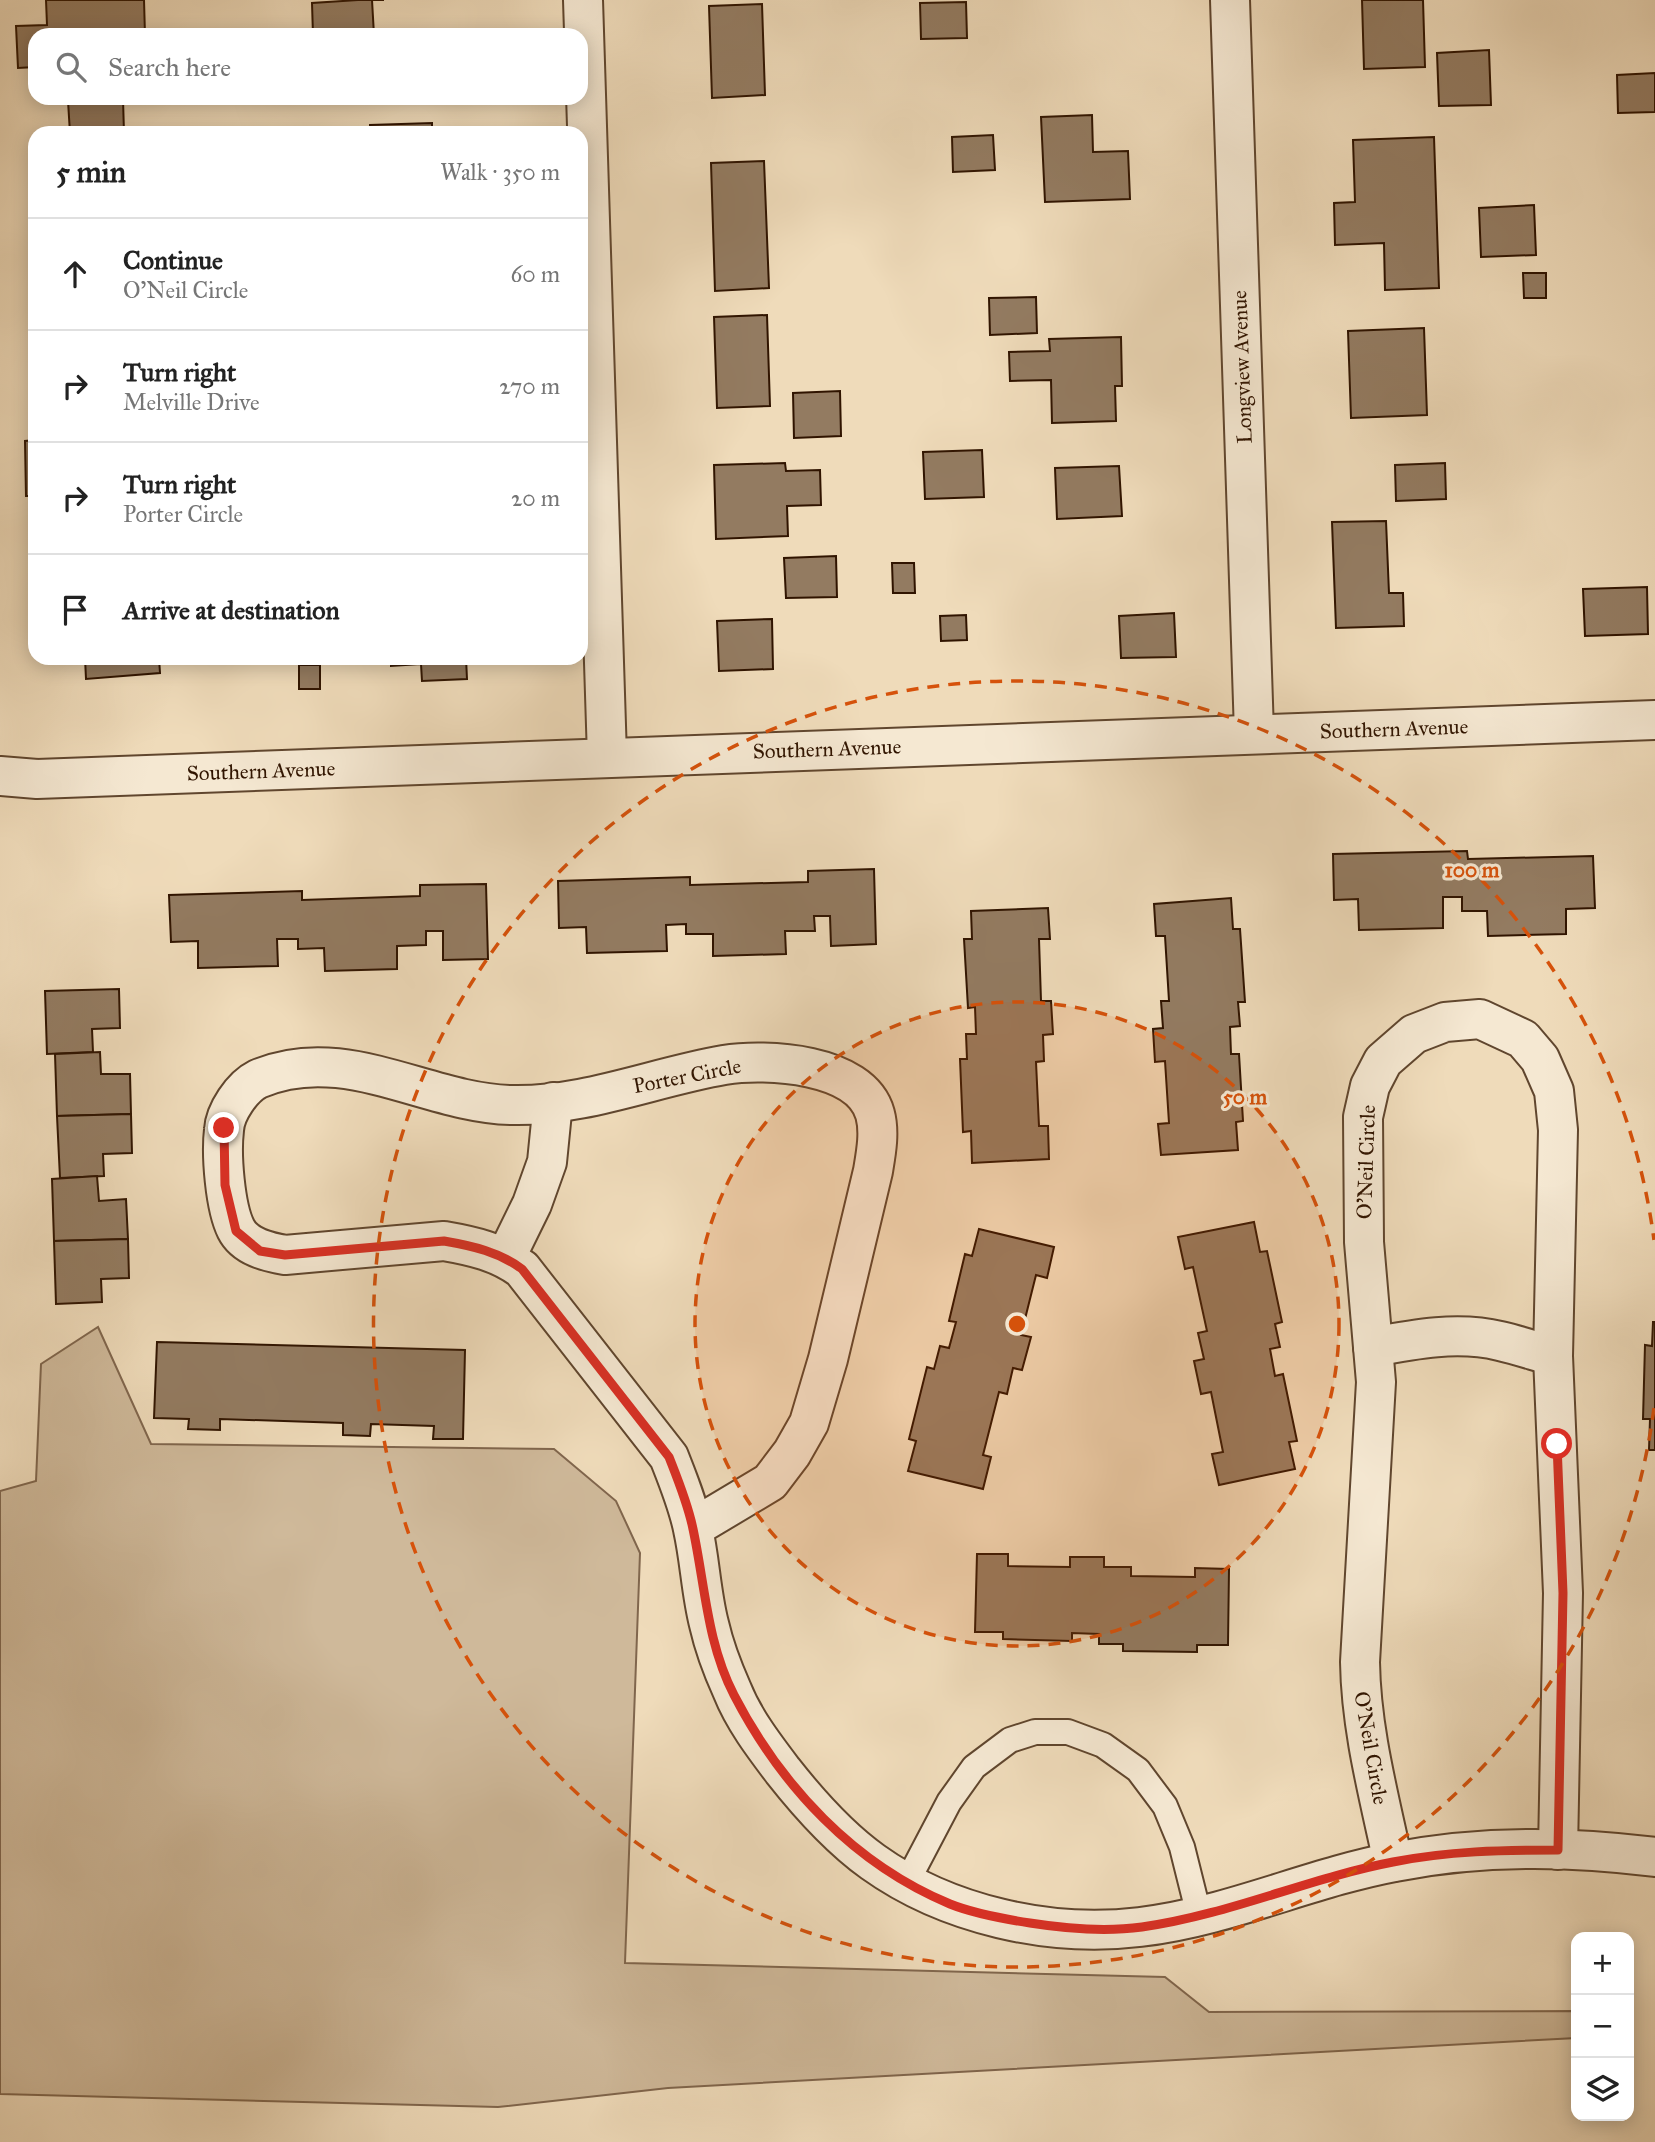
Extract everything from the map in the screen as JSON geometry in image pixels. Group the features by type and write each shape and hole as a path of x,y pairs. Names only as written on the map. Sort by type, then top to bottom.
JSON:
{"street":[{"path":"583,0 584,28"},
{"name":"Longview Avenue","path":"1230,0 1254,733"},
{"path":"586,105 587,126"},
{"path":"588,158 607,757"},
{"name":"Southern Avenue","path":"0,776 37,779 1655,720"},
{"name":"O'Neil Circle","path":"1393,1862 1363,1723 1360,1696 1376,1382 1364,1228 1363,1117 1370,1086 1383,1061 1415,1034 1444,1022 1480,1019 1523,1039 1540,1059 1554,1091 1558,1130 1553,1356 1563,1593 1558,1850"},
{"name":"Porter Circle","path":"506,1257 469,1245 444,1241 285,1255 260,1251 236,1231 225,1185 224,1128 234,1102 255,1081 285,1069 309,1066 340,1067 492,1104 553,1102 610,1092 726,1064 776,1063 810,1067 841,1077 864,1093 875,1113 877,1144 873,1171 828,1359 809,1423 792,1453 770,1482 693,1528"},
{"path":"553,1102 547,1162 532,1204 506,1257 522,1269 537,1287 669,1457 693,1528 709,1625 732,1692 760,1741 799,1791 837,1832 873,1862 952,1905 1006,1919 1100,1930 1143,1927 1199,1915 1393,1862 1453,1852 1605,1851 1655,1857"},
{"path":"1373,1347 1415,1339 1465,1336 1498,1340 1553,1356"}],"lane":[{"path":"907,1882 949,1802 974,1767 1010,1740 1035,1732 1068,1732 1103,1745 1139,1770 1165,1806 1182,1847 1199,1915"}],"shaded area":[{"path":"98,1327 151,1444 554,1449 616,1501 640,1553 625,1963 1165,1977 1209,2012 1571,2011 1571,2038 668,2088 498,2107 0,2094 0,1491 36,1481 41,1364"}],"building":[{"path":"46,0 144,0 145,28 28,28 28,67 18,68 16,26 47,25"},
{"path":"372,0 374,28 313,28 312,3"},
{"path":"1362,0 1423,0 1425,67 1364,69"},
{"path":"966,2 967,38 921,39 920,3"},
{"path":"762,4 765,95 712,98 709,6"},
{"path":"1489,50 1491,105 1439,106 1437,53"},
{"path":"1655,73 1655,112 1618,113 1617,75"},
{"path":"68,105 123,105 124,126 70,126"},
{"path":"1092,115 1093,152 1128,151 1130,199 1045,202 1041,117"},
{"path":"432,123 432,126 370,125"},
{"path":"993,135 995,170 953,172 952,137"},
{"path":"1434,137 1439,288 1385,290 1384,243 1335,245 1334,203 1355,202 1353,140"},
{"path":"764,161 769,288 715,291 711,163"},
{"path":"1534,205 1536,255 1481,257 1479,208"},
{"path":"1523,273 1546,273 1546,298 1524,298"},
{"path":"1036,297 1037,333 990,335 989,298"},
{"path":"767,315 770,406 717,408 714,317"},
{"path":"1424,328 1427,415 1351,418 1348,331"},
{"path":"1121,337 1122,386 1115,386 1116,421 1052,423 1051,380 1010,381 1009,352 1050,351 1049,339"},
{"path":"840,391 841,436 794,438 793,393"},
{"path":"25,441 28,441 28,496 26,496"},
{"path":"982,450 984,497 925,499 923,452"},
{"path":"785,463 786,471 820,470 821,505 787,506 788,536 716,539 714,465"},
{"path":"1445,463 1446,499 1396,501 1395,465"},
{"path":"1119,466 1122,516 1057,519 1055,468"},
{"path":"1386,521 1389,593 1403,593 1404,626 1336,628 1332,522"},
{"path":"836,556 837,597 786,598 784,558"},
{"path":"892,563 914,563 915,593 893,593"},
{"path":"1647,587 1648,634 1585,636 1583,589"},
{"path":"1174,613 1176,657 1121,658 1119,616"},
{"path":"966,615 967,640 941,641 940,616"},
{"path":"772,619 773,669 719,671 717,621"},
{"path":"85,665 159,665 160,673 86,679"},
{"path":"299,665 320,665 320,689 299,689"},
{"path":"421,665 466,665 467,679 422,681"},
{"path":"1467,851 1468,859 1593,856 1595,908 1566,909 1566,934 1488,936 1487,911 1462,911 1462,897 1443,897 1443,928 1359,930 1358,899 1334,900 1333,854"},
{"path":"874,869 876,944 831,946 830,916 814,916 815,931 785,931 786,954 713,956 713,934 686,934 686,924 666,925 667,951 587,953 586,927 559,928 558,881 690,877 690,885 808,882 808,871"},
{"path":"486,884 488,959 443,960 443,931 426,931 426,945 397,946 397,969 325,971 324,948 298,949 298,939 277,939 278,966 198,968 198,941 171,942 169,895 302,891 302,900 420,896 420,885"},
{"path":"1231,898 1233,929 1240,929 1245,1002 1238,1002 1240,1026 1230,1027 1231,1054 1239,1054 1243,1121 1236,1122 1238,1150 1161,1155 1158,1124 1169,1123 1165,1061 1155,1062 1153,1029 1163,1028 1161,1001 1169,1001 1165,936 1156,936 1154,904"},
{"path":"1048,908 1050,939 1039,939 1041,1001 1051,1001 1053,1034 1043,1035 1044,1061 1036,1062 1039,1126 1048,1126 1049,1159 972,1163 971,1131 963,1132 960,1059 967,1059 966,1034 976,1034 975,1007 968,1008 964,939 972,939 971,911"},
{"path":"119,989 120,1028 92,1029 93,1052 47,1054 45,991"},
{"path":"100,1052 101,1074 130,1074 131,1114 57,1116 55,1054"},
{"path":"131,1114 132,1153 103,1154 104,1176 60,1178 57,1116"},
{"path":"97,1176 99,1201 126,1199 128,1239 54,1241 52,1179"},
{"path":"1254,1222 1260,1252 1267,1251 1282,1322 1275,1324 1280,1347 1270,1349 1275,1376 1283,1374 1297,1441 1289,1442 1295,1469 1219,1485 1212,1454 1223,1452 1211,1392 1201,1394 1194,1361 1204,1359 1198,1333 1207,1331 1193,1267 1185,1269 1178,1237"},
{"path":"979,1229 1054,1247 1047,1278 1036,1275 1021,1335 1031,1337 1022,1370 1013,1368 1007,1394 999,1392 983,1455 991,1457 983,1489 908,1471 916,1441 909,1439 927,1367 934,1369 940,1346 949,1348 956,1322 949,1321 965,1254 972,1256"},
{"path":"128,1239 129,1278 101,1279 102,1302 56,1304 54,1241"},
{"path":"1653,1322 1655,1450 1649,1450 1650,1419 1643,1419 1645,1345 1652,1346"},
{"path":"157,1342 465,1350 463,1439 433,1439 434,1426 371,1424 370,1436 343,1435 343,1423 220,1419 220,1430 188,1429 189,1419 154,1418"},
{"path":"977,1554 1008,1554 1008,1566 1070,1567 1070,1557 1104,1557 1104,1567 1131,1567 1131,1576 1195,1577 1195,1568 1229,1569 1228,1645 1197,1645 1197,1652 1123,1651 1123,1644 1099,1644 1099,1634 1072,1633 1072,1641 1003,1639 1003,1632 975,1632"}],"route":[{"path":"224,1128 225,1185 236,1231 260,1251 285,1255 444,1241 469,1245 506,1257 522,1269 669,1457 693,1528 709,1625 732,1692 760,1741 799,1791 837,1832 873,1862 952,1905 1006,1919 1100,1930 1143,1927 1199,1915 1393,1862 1453,1852 1558,1850 1563,1593 1557,1444"}]}
